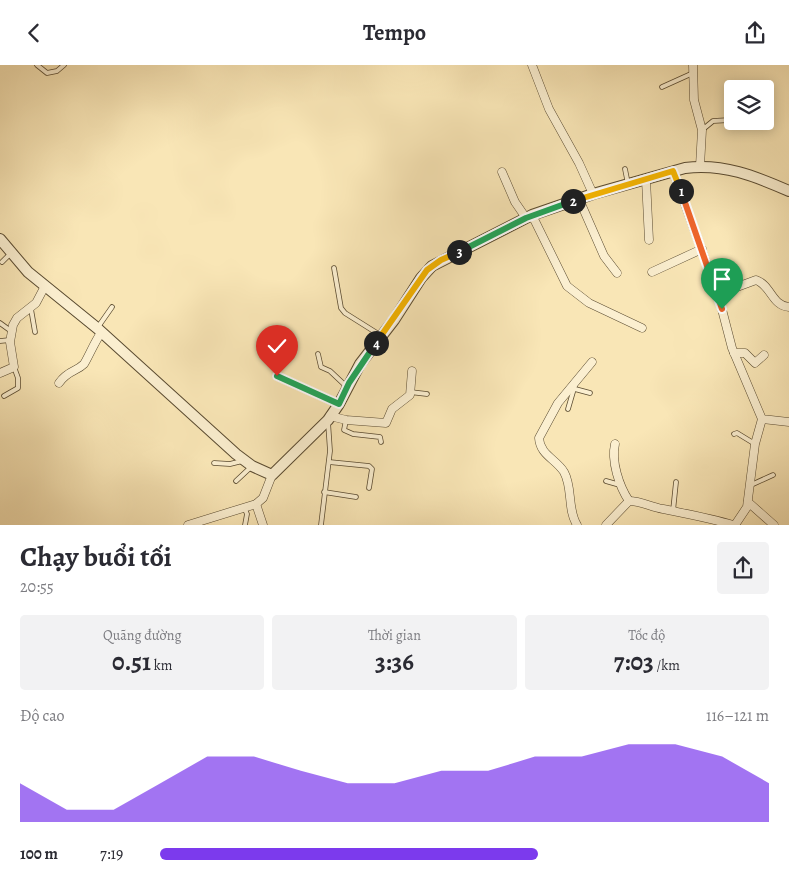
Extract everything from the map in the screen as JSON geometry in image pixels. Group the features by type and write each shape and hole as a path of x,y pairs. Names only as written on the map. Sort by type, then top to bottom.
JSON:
{"street":[{"path":"532,65 549,109 580,163 593,194"},
{"path":"693,69 694,100 702,129 700,166"},
{"path":"188,525 256,504 263,498 268,490 272,475 329,418 339,404 360,364 382,336 421,278 432,266 529,217 593,194 673,171 700,166 736,170 789,191"},
{"path":"615,444 613,459 620,486 628,501 700,515 734,525 742,516 748,502 755,444 762,419 734,353 718,294 673,171"},
{"path":"502,172 515,203 529,217 567,286 589,303 642,328"},
{"path":"646,180 650,240"},
{"path":"579,199 604,256 617,273"},
{"path":"0,239 44,286 99,331 248,463 272,475"},
{"path":"652,272 702,249"},
{"path":"718,294 756,281 762,282 779,304 789,307"},
{"path":"0,373 14,367 11,335 16,318 31,309 44,286"},
{"path":"59,383 67,372 83,364 99,331"},
{"path":"734,353 744,353 755,363 764,355"},
{"path":"577,525 572,516 566,477 560,466 542,450 539,438 558,403 575,386 592,362"},
{"path":"329,418 386,423 392,409 409,396 412,371"},
{"path":"277,376 339,404"},
{"path":"762,419 789,422"},
{"path":"606,525 628,501"},
{"path":"748,502 774,525"},
{"path":"256,504 263,525"}],"lane":[{"path":"37,65 47,73 57,71 64,65"},
{"path":"662,87 693,69"},
{"path":"702,129 713,121 724,120"},
{"path":"625,169 628,185"},
{"path":"2,262 12,253"},
{"path":"334,268 341,309 382,336"},
{"path":"99,331 112,307"},
{"path":"31,309 35,332"},
{"path":"0,323 11,335 0,341"},
{"path":"318,354 321,367 330,371 347,387"},
{"path":"4,396 18,388 18,378 14,367"},
{"path":"568,409 575,386 590,393"},
{"path":"410,392 427,394"},
{"path":"321,525 329,462 329,418"},
{"path":"346,420 344,430 380,437 381,442"},
{"path":"734,434 737,433 755,444"},
{"path":"329,462 369,465 372,469 369,488"},
{"path":"214,463 248,463"},
{"path":"236,481 248,463"},
{"path":"750,485 772,475"},
{"path":"606,481 620,486"},
{"path":"673,511 676,481"},
{"path":"324,492 356,497"},
{"path":"244,507 247,514 245,525"}],"route":[{"path":"277,376 339,404 360,364 394,320 421,278 432,266 532,215 593,194 673,171 711,273 722,309"}]}
